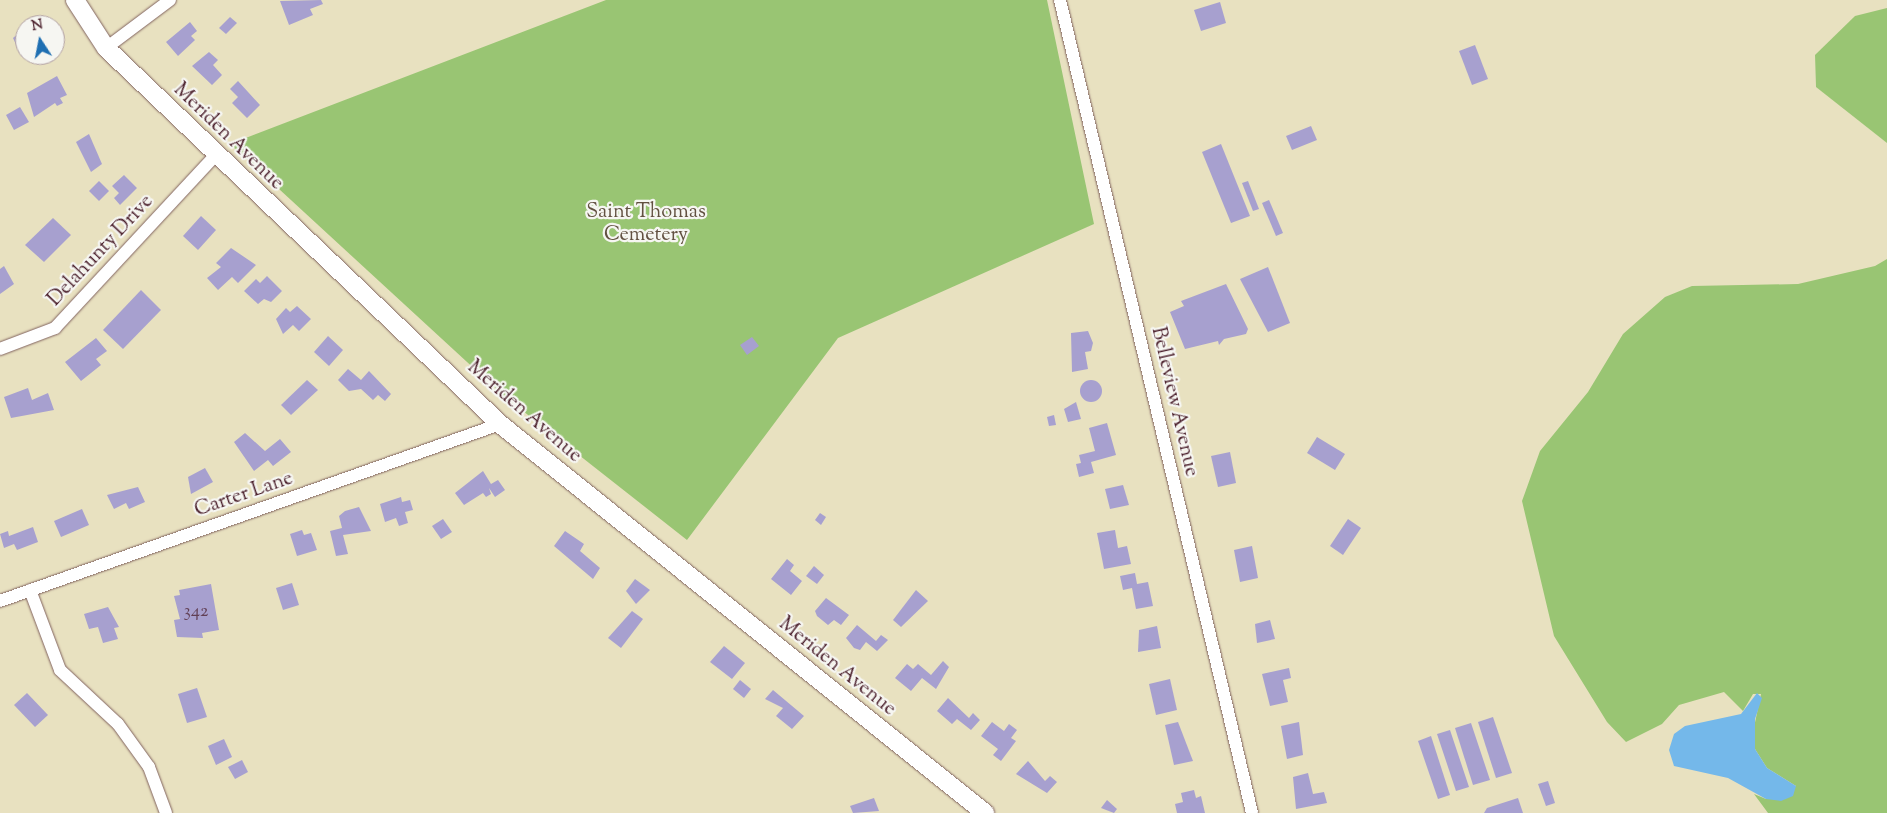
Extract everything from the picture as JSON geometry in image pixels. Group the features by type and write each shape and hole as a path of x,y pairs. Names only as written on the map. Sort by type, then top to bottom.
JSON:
{"main road":[{"name":"Meriden Avenue","path":"75,0 106,48 215,156 500,424 985,813"}],"street":[{"path":"106,48 170,0"},
{"name":"Belleview Avenue","path":"1060,0 1252,813"},
{"name":"Delahunty Drive","path":"0,348 55,328 215,156"},
{"name":"Carter Lane","path":"0,601 500,424"},
{"path":"30,590 60,670 118,724 149,767 166,813"}],"green space":[{"name":"Saint Thomas Cemetery","path":"606,0 1047,0 1094,224 838,338 687,540 504,396 230,144"},
{"path":"1887,8 1887,143 1816,87 1815,55 1855,16"},
{"path":"1887,259 1887,813 1768,813 1754,794 1766,799 1796,786 1767,768 1755,749 1753,732 1761,694 1753,694 1743,711 1724,692 1679,705 1662,724 1626,742 1607,722 1554,636 1522,501 1540,451 1588,392 1623,334 1665,297 1692,286 1798,284 1875,266"}],"water":[{"path":"1757,693 1762,698 1755,719 1755,749 1767,768 1796,786 1793,796 1781,801 1766,799 1728,778 1674,766 1669,750 1674,734 1685,726 1741,714"}],"building":[{"path":"321,0 323,4 310,9 313,15 289,25 280,1"},
{"path":"1220,2 1226,23 1201,31 1194,10"},
{"path":"230,17 237,23 226,34 219,28"},
{"path":"190,22 197,31 191,36 195,40 178,56 166,42"},
{"path":"1475,45 1488,79 1472,85 1459,51"},
{"path":"209,52 218,60 213,65 222,75 212,85 192,66"},
{"path":"57,76 67,95 60,98 63,103 57,106 55,103 34,117 27,93"},
{"path":"238,81 260,105 247,118 232,103 238,97 230,89"},
{"path":"20,107 29,122 14,130 6,115"},
{"path":"1311,126 1317,140 1292,150 1286,136"},
{"path":"89,134 102,164 91,172 76,142"},
{"path":"1221,144 1250,216 1231,223 1202,152"},
{"path":"124,175 137,188 120,205 114,198 119,193 112,186"},
{"path":"99,181 109,191 99,201 89,191"},
{"path":"1248,181 1259,209 1253,211 1242,183"},
{"path":"1269,200 1283,233 1276,236 1262,203"},
{"path":"201,216 216,230 198,250 183,236"},
{"path":"53,218 71,235 44,262 25,245"},
{"path":"231,248 256,265 238,283 232,277 218,290 207,278 221,267 216,263"},
{"path":"4,266 14,284 0,294 0,269"},
{"path":"1268,267 1290,323 1268,332 1240,279"},
{"path":"267,276 282,291 271,302 264,299 258,304 244,291 256,279 260,283"},
{"path":"1226,284 1248,329 1246,334 1224,339 1219,345 1218,341 1185,349 1170,312 1184,306 1181,301"},
{"path":"141,290 161,310 123,349 103,330"},
{"path":"297,306 311,319 299,331 293,325 283,334 276,319 286,308 290,312"},
{"path":"1088,331 1093,343 1091,351 1085,352 1088,369 1072,372 1071,333"},
{"path":"328,336 343,350 329,366 314,352"},
{"path":"752,337 759,346 747,355 740,345"},
{"path":"96,338 107,351 96,359 101,365 81,381 65,362"},
{"path":"348,369 361,380 369,371 391,394 385,401 378,395 373,400 361,389 349,391 338,380"},
{"path":"307,380 318,390 291,415 281,405"},
{"path":"1091,380 1099,383 1102,391 1099,399 1091,402 1083,399 1080,391 1083,383"},
{"path":"28,388 32,400 48,393 54,410 11,418 4,397"},
{"path":"1076,402 1081,419 1068,422 1064,409"},
{"path":"1054,415 1056,425 1049,426 1047,417"},
{"path":"1107,423 1116,455 1091,462 1094,473 1079,477 1076,464 1081,463 1079,455 1095,451 1089,428"},
{"path":"245,433 265,451 280,439 291,452 273,466 268,460 254,471 234,442"},
{"path":"1317,437 1345,454 1335,470 1307,453"},
{"path":"1230,452 1236,483 1218,487 1211,456"},
{"path":"205,468 213,482 191,494 188,477"},
{"path":"483,471 491,484 498,480 505,490 495,497 489,488 491,494 486,497 483,493 464,505 455,493"},
{"path":"1123,485 1129,505 1110,509 1105,489"},
{"path":"138,487 145,502 129,509 126,503 114,509 107,495"},
{"path":"401,497 402,502 410,500 413,510 405,512 408,523 399,526 396,518 385,522 380,504"},
{"path":"359,507 371,531 343,535 348,554 336,556 330,531 342,528 339,516 345,511"},
{"path":"82,509 89,525 61,537 54,521"},
{"path":"820,513 826,517 821,525 815,520"},
{"path":"443,519 452,532 441,539 432,526"},
{"path":"1348,519 1361,528 1343,555 1330,546"},
{"path":"33,527 38,542 17,550 14,544 4,548 0,534 8,531 9,536"},
{"path":"302,530 304,535 311,533 317,550 297,556 290,534"},
{"path":"1115,530 1118,548 1127,546 1131,564 1104,569 1097,533"},
{"path":"565,531 584,544 580,551 600,568 593,579 554,546"},
{"path":"1252,546 1258,578 1240,582 1234,550"},
{"path":"787,559 794,565 790,571 802,581 791,595 771,579"},
{"path":"814,566 824,575 817,584 806,576"},
{"path":"1135,573 1137,584 1148,582 1153,606 1136,609 1132,588 1123,590 1120,576"},
{"path":"635,579 650,590 636,604 626,591"},
{"path":"292,583 299,605 283,610 276,588"},
{"path":"211,584 219,630 202,633 203,638 177,637 174,620 180,619 174,596 180,595 179,590"},
{"path":"916,590 928,601 901,627 893,620"},
{"path":"826,598 849,615 841,625 834,620 828,625 817,616 815,611"},
{"path":"108,607 119,627 114,628 118,639 103,643 98,627 89,629 84,614"},
{"path":"632,611 643,619 621,648 608,638"},
{"path":"1270,620 1275,639 1257,643 1255,624"},
{"path":"857,625 876,641 881,635 888,640 877,651 866,642 860,650 854,648 846,638"},
{"path":"1157,626 1161,648 1138,652 1139,630"},
{"path":"724,646 745,663 732,679 710,662"},
{"path":"943,661 949,667 936,689 922,678 911,691 895,678 907,664 913,669 918,664 931,675"},
{"path":"1289,668 1291,678 1283,680 1288,702 1270,706 1262,674"},
{"path":"1170,679 1177,710 1156,715 1149,684"},
{"path":"740,680 751,689 744,698 733,689"},
{"path":"197,688 207,717 187,723 178,694"},
{"path":"773,690 804,716 792,729 776,716 783,708 765,699"},
{"path":"27,693 48,715 35,727 14,705"},
{"path":"948,698 969,718 973,713 980,720 971,730 957,719 952,724 937,711"},
{"path":"1493,717 1512,773 1496,778 1478,722"},
{"path":"992,722 1004,731 1009,724 1017,730 1011,738 1016,741 1001,761 993,755 998,749 981,736"},
{"path":"1178,722 1193,761 1174,765 1165,725"},
{"path":"1299,722 1303,755 1287,759 1281,726"},
{"path":"1471,723 1490,780 1473,785 1455,728"},
{"path":"1450,730 1469,787 1456,791 1437,734"},
{"path":"1431,736 1450,795 1438,799 1418,741"},
{"path":"224,739 232,757 216,765 208,746"},
{"path":"242,760 248,772 235,779 228,767"},
{"path":"1028,761 1045,781 1050,776 1057,782 1047,793 1016,774"},
{"path":"1308,773 1313,794 1324,792 1327,803 1296,809 1293,777"},
{"path":"1548,781 1555,803 1546,806 1538,784"},
{"path":"1194,790 1196,798 1201,796 1205,813 1177,813 1175,804 1183,802 1181,793"},
{"path":"874,798 879,811 853,813 850,806"},
{"path":"1518,798 1523,813 1484,813 1487,808"},
{"path":"1107,800 1117,809 1114,813 1101,808"}]}
